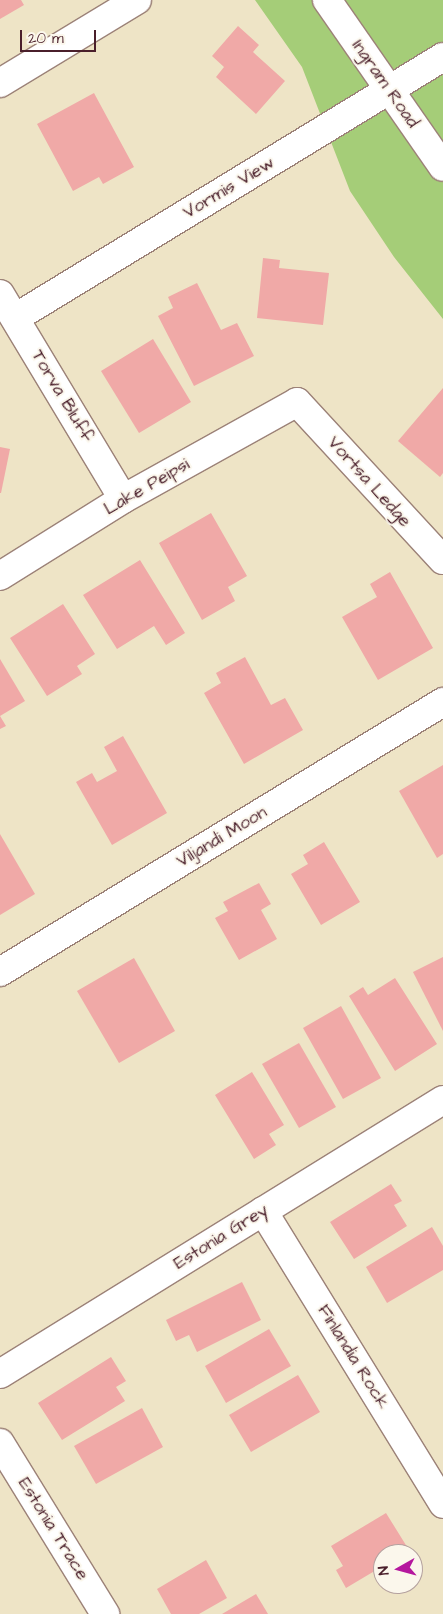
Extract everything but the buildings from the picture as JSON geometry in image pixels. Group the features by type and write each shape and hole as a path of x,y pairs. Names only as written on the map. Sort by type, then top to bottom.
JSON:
{"street":[{"path":"0,83 137,0"},
{"name":"Ingram Road","path":"327,0 443,167"},
{"name":"Vormis View","path":"15,318 443,57"},
{"name":"Torva Bluff","path":"0,294 123,499"},
{"name":"Lake Peipsi","path":"0,576 123,499 297,402"},
{"name":"Vortsa Ledge","path":"297,402 443,560"},
{"name":"Viljandi Moon","path":"0,972 443,702"},
{"name":"Estonia Grey","path":"0,1374 443,1100"},
{"name":"Finlandia Rock","path":"263,1211 443,1504"},
{"name":"Estonia Trace","path":"0,1443 105,1614"}],"green space":[{"path":"255,0 443,0 443,319 394,257 350,191 302,67"}]}
